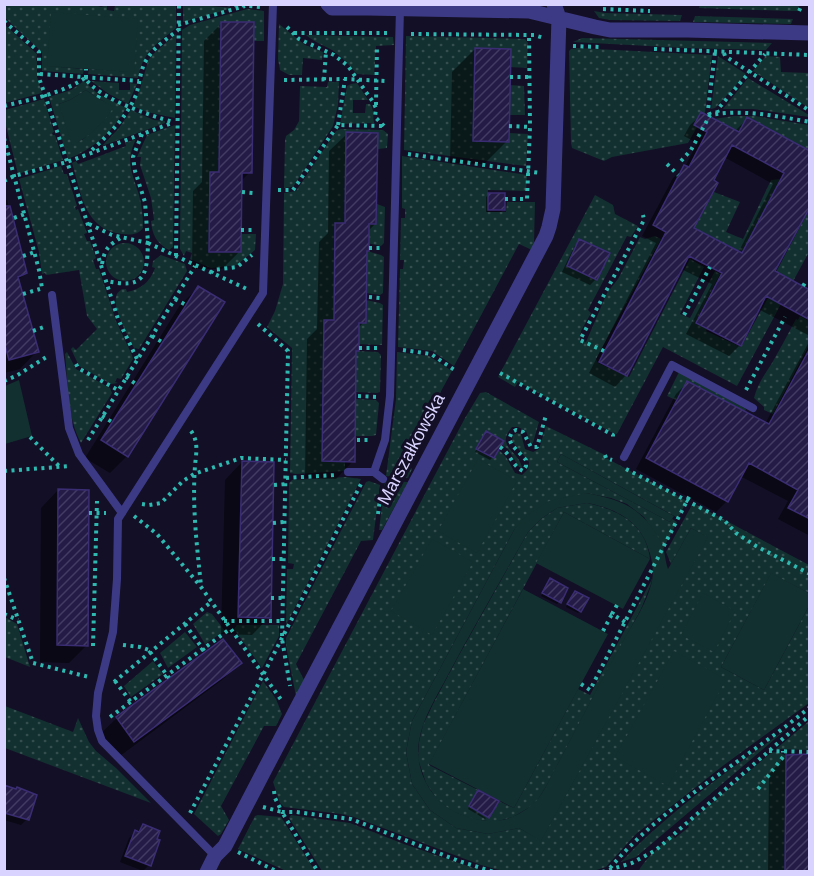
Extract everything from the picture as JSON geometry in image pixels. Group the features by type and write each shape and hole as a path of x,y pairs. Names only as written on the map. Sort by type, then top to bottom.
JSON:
{"street":[{"path":"328,4 332,8 557,11 595,27 610,30 810,33"},
{"name":"Marszałkowska","path":"207,872 265,768 546,236 553,209 557,11"}],"lane":[{"path":"220,851 102,741 96,716 98,693 113,632 118,519 263,293 273,4"},
{"path":"374,472 386,433 390,396 400,9"},
{"path":"48,296 55,352 69,428 79,454 122,513"},
{"path":"621,460 672,365 753,408"},
{"path":"348,472 374,472 382,479"}],"path":[{"path":"176,256 179,4"},
{"path":"227,4 263,7"},
{"path":"799,11 802,4"},
{"path":"89,153 115,129 136,94 145,61 178,27 245,6"},
{"path":"597,8 661,11"},
{"path":"272,16 300,39 334,55 348,66 375,108"},
{"path":"4,21 39,52 39,78 121,328 137,359"},
{"path":"293,33 394,33"},
{"path":"407,34 530,36 552,41"},
{"path":"505,199 527,199 530,36"},
{"path":"377,45 375,117 390,132 389,151 553,175"},
{"path":"569,45 603,47"},
{"path":"648,49 810,55"},
{"path":"324,80 326,51"},
{"path":"681,161 691,150 710,114 708,110 715,52"},
{"path":"723,52 724,56 810,111"},
{"path":"718,113 717,110 765,54"},
{"path":"86,69 85,78 88,84 101,92 144,114 173,122"},
{"path":"40,74 139,81"},
{"path":"510,77 530,77"},
{"path":"4,106 53,94 85,78"},
{"path":"242,192 293,190 338,125 345,79"},
{"path":"271,80 399,81"},
{"path":"98,98 101,92"},
{"path":"710,114 751,112 810,122"},
{"path":"4,181 14,176 67,162 178,119"},
{"path":"338,125 385,126"},
{"path":"509,126 530,127"},
{"path":"107,281 122,284 134,283 143,277 147,266 145,202 135,171 134,157 142,134"},
{"path":"4,138 42,288 48,296"},
{"path":"667,164 678,176"},
{"path":"14,218 25,214"},
{"path":"604,351 580,340 644,220 643,215"},
{"path":"88,224 103,231 148,243 251,291"},
{"path":"102,265 104,252 109,245 122,237"},
{"path":"23,256 34,252"},
{"path":"211,273 213,270 237,267 257,252"},
{"path":"79,454 195,266"},
{"path":"684,315 710,267"},
{"path":"803,286 807,280"},
{"path":"23,294 42,288"},
{"path":"175,299 186,305"},
{"path":"248,316 288,351 282,639 290,688"},
{"path":"744,394 785,317"},
{"path":"152,336 162,342"},
{"path":"359,348 391,349"},
{"path":"4,381 55,352 69,350 78,368 118,390"},
{"path":"408,351 431,354 469,380"},
{"path":"500,373 614,437"},
{"path":"126,377 136,384"},
{"path":"358,396 382,397"},
{"path":"501,447 522,471 526,466 526,460 509,439 512,432 516,430 523,432 531,447 537,447 546,415"},
{"path":"102,416 112,422"},
{"path":"179,423 192,432 196,440 194,522 201,587"},
{"path":"30,437 59,466"},
{"path":"357,440 376,442"},
{"path":"605,455 606,458 621,460"},
{"path":"122,513 136,503 149,505 161,503 183,481 194,474 242,458 286,460"},
{"path":"623,467 724,520 736,533 756,546 810,574"},
{"path":"190,814 363,480 364,471"},
{"path":"286,478 348,472"},
{"path":"274,484 285,484"},
{"path":"581,684 590,690 691,493"},
{"path":"89,513 130,513 156,534 201,587 287,706"},
{"path":"273,523 284,522"},
{"path":"88,550 95,550"},
{"path":"272,559 284,559"},
{"path":"4,578 33,663 101,680"},
{"path":"88,587 94,587"},
{"path":"271,598 283,598"},
{"path":"98,693 211,602"},
{"path":"603,631 617,605"},
{"path":"4,614 19,621"},
{"path":"612,614 626,622"},
{"path":"224,621 282,621"},
{"path":"185,624 204,650"},
{"path":"88,626 94,626"},
{"path":"109,724 111,716 168,677 230,629"},
{"path":"140,647 151,652 168,677"},
{"path":"115,681 131,703"},
{"path":"608,871 635,840 810,707"},
{"path":"602,872 632,863 656,850 810,715"},
{"path":"768,751 810,752"},
{"path":"758,789 783,757 783,751"},
{"path":"273,785 275,798 282,812 318,872"},
{"path":"257,805 282,812 351,819 459,861 494,872"},
{"path":"182,806 197,820"},
{"path":"220,851 278,872"},
{"path":"629,872 632,863"}],"green space":[{"path":"700,4 799,5 797,11 789,11 699,8"},
{"path":"5,5 95,5 101,7 107,5 107,10 114,11 115,5 176,5 176,28 147,55 138,78 88,74 89,69 134,72 48,66 84,69 83,74 42,71 42,52 5,18"},
{"path":"183,5 200,5 233,8 183,22"},
{"path":"247,9 264,11 264,41 254,41 254,22 221,22 219,172 210,172 209,252 241,252 241,234 256,234 255,250 237,265 211,268 190,259 192,253 186,251 184,256 180,249 182,30 190,25"},
{"path":"594,11 682,15 680,21 610,20 599,18"},
{"path":"51,12 138,19 134,72 47,66"},
{"path":"695,16 793,19 791,24 693,22"},
{"path":"279,24 305,45 323,52 322,60 303,58 302,75 289,75 280,70"},
{"path":"5,25 37,54 37,77 42,93 5,103"},
{"path":"176,34 175,118 147,112 133,106 148,61"},
{"path":"306,35 393,37 394,45 376,46 374,75 357,74 336,53"},
{"path":"406,36 525,39 528,43 527,68 510,67 510,49 475,48 473,140 508,142 509,133 528,134 526,166 404,150"},
{"path":"582,38 772,43 766,50 573,42"},
{"path":"577,48 712,55 705,113 688,143 612,157 604,161 572,148 569,51"},
{"path":"718,56 746,74 715,108 711,109"},
{"path":"766,56 780,57 781,72 809,73 809,108 753,71"},
{"path":"748,78 809,117 753,109 723,109"},
{"path":"84,81 98,94 96,97 86,90 59,104 82,140 113,108 100,99 102,96 126,108 102,139 68,159 49,97 71,90"},
{"path":"91,81 119,83 119,90 130,90 130,83 137,84 128,104"},
{"path":"328,82 339,82 338,105 333,126 293,187 284,188 285,140 299,121 300,86 327,87"},
{"path":"357,83 368,100 353,100 353,113 365,113 366,104 370,104 374,123 340,124 347,86"},
{"path":"510,85 524,86 525,115 509,115"},
{"path":"86,90 114,107 95,129 72,145 59,104"},
{"path":"44,99 54,132 52,133 55,135 63,160 18,174 5,122 5,110"},
{"path":"131,110 154,120 165,121 165,123 102,146 119,128"},
{"path":"755,116 809,125 809,151 747,117 739,132 714,119"},
{"path":"175,125 173,247 169,250 158,241 152,230 151,221 154,220 151,198 140,165 141,157 137,157 147,135"},
{"path":"341,129 383,130 388,134 387,148 378,149 378,133 346,133 345,223 335,223 334,320 324,320 322,461 345,462 345,471 296,474 290,473 292,348 267,327 275,311 283,284 284,193 296,191 336,131"},
{"path":"136,139 130,161 141,203 143,228 134,234 122,234 109,231 92,217 86,208 72,163 76,161 78,164 126,146 125,143"},
{"path":"402,156 527,175 526,191 488,190 487,212 506,212 507,202 535,202 532,250 519,244 454,366 432,351 398,347 400,269 403,269 404,260 400,260 401,218 405,218 405,209 402,208"},
{"path":"61,166 64,174 67,174 77,206 76,210 78,209 87,233 84,234 87,241 90,241 96,258 93,260 96,269 99,269 116,321 132,355 133,359 121,379 117,378 115,382 118,383 111,384 79,366 71,349 73,347 76,350 97,329 87,316 79,270 42,274 39,252 19,179"},
{"path":"780,179 742,253 694,228 714,192 740,202 726,232 743,239 771,180"},
{"path":"595,195 613,205 615,214 638,226 631,237 627,236 588,310 591,313 581,331 580,340 586,342 607,293 618,279 640,237 645,239 655,236 661,239 596,359 598,363 629,377 690,259 704,267 680,314 690,318 715,271 720,274 695,323 707,329 706,331 741,347 768,298 781,304 737,386 663,347 617,434 518,382 515,387 498,377"},
{"path":"377,204 385,207 384,243 381,246 367,243 367,224 376,224"},
{"path":"809,210 809,252 791,285 774,276"},
{"path":"125,243 138,249 144,262 138,275 125,281 112,275 106,262 112,249"},
{"path":"367,251 384,257 383,293 380,295 366,293"},
{"path":"161,255 185,264 187,271 139,349 134,348 119,315 116,295 122,289 126,289 127,292 144,284 155,268 152,267 153,261"},
{"path":"366,300 383,305 382,345 356,344 357,322 366,323"},
{"path":"800,316 809,321 809,345 773,414 764,410 764,407 754,398 796,319 798,320"},
{"path":"356,351 378,352 381,355 380,392 356,392"},
{"path":"67,352 76,369 110,388 112,393 81,443 71,411 65,354"},
{"path":"397,352 429,356 452,371 404,459 412,469 408,478 386,476 396,399"},
{"path":"679,372 746,409 745,411 687,381 676,400 667,396"},
{"path":"19,380 32,436 5,444 5,386"},
{"path":"486,392 539,422 531,444 526,431 518,427 512,427 507,434 507,444 522,467 519,467 508,449 502,445 504,441 487,431 476,448 494,458 499,450 515,473 522,475 528,469 529,462 512,441 513,435 521,434 525,449 533,452 539,449 546,426 605,455 606,458 687,501 678,518 561,454 557,462 670,522 672,519 677,522 663,549 644,517 627,504 586,493 514,530 412,721 406,752 412,784 430,810 456,828 488,834 519,828 541,840 707,537 691,528 671,564 666,552 693,503 809,565 809,593 771,574 721,667 764,690 809,606 809,703 724,765 636,834 606,867 590,872 509,872 495,869 354,817 284,807 280,803 273,782 465,418 480,393"},
{"path":"356,399 376,400 379,403 376,435 355,436"},
{"path":"561,454 674,516 670,522 557,462"},
{"path":"478,459 517,481 477,553 438,531"},
{"path":"346,477 361,479 286,625 287,569 293,569 294,564 288,563 289,483 292,480"},
{"path":"385,481 408,482 382,530 379,530"},
{"path":"366,482 380,485 373,540 361,541 296,664 304,680 296,696 286,638"},
{"path":"586,493 621,502 630,507 654,530 662,545 668,569 691,528 708,537 541,841 519,828 488,834 456,828 430,810 412,784 406,752 412,721 514,530 527,515 549,501","holes":["587,503 618,513 635,525 646,543 653,573 644,604 536,802 515,816 498,821 480,820 460,814 450,809 433,794 422,774 418,752 421,732 427,715 528,532 557,508"]},
{"path":"587,503 610,510 629,520 643,536 650,559 564,512 429,765 478,790 470,806 489,817 499,801 514,808 578,689 590,695 652,579 651,584 641,609 535,804 513,817 495,822 471,819 452,811 438,801 426,783 418,759 423,725 528,532 557,508"},
{"path":"564,512 650,559 623,609 536,563"},
{"path":"432,539 473,562 432,635 391,611"},
{"path":"771,573 809,593 809,606 764,690 721,667"},
{"path":"523,589 608,634 514,808 429,764"},
{"path":"703,593 735,611 714,652 681,635"},
{"path":"207,612 212,614 225,631 205,644 193,624"},
{"path":"5,617 17,624 30,667 5,657"},
{"path":"237,625 279,625 279,636 262,668 234,629"},
{"path":"185,632 197,647 168,668 160,653"},
{"path":"674,651 726,679 668,786 615,757"},
{"path":"153,661 163,674 131,697 124,686"},
{"path":"263,681 276,699 282,714 276,726 264,726 221,806 229,820 218,836 194,814"},
{"path":"5,706 73,732 78,718 89,742 96,751 151,803 5,748"},
{"path":"809,721 809,750 776,749"},
{"path":"788,728 636,857 621,862 680,808"},
{"path":"772,752 786,756 785,871 638,872 649,857 672,835 675,838 689,827 687,824"},
{"path":"291,815 350,823 482,871 322,871 289,818"},
{"path":"255,816 281,817 315,871 286,871 238,849"}],"building":[{"path":"221,22 254,22 252,173 242,173 241,252 209,252 210,172 219,172"},
{"path":"475,48 511,49 509,142 473,141"},
{"path":"701,112 739,132 747,117 810,151 810,207 775,271 810,290 810,320 766,296 741,346 696,323 722,273 689,256 627,376 599,362 666,232 653,225 684,165 689,167 707,132 694,125","holes":["732,145 784,173 742,253 694,228 718,183 714,180"]},
{"path":"346,132 378,133 376,224 369,224 366,323 359,323 359,351 356,351 355,462 322,461 324,320 334,320 335,223 345,223"},
{"path":"488,193 505,193 505,210 488,210"},
{"path":"4,206 10,206 27,273 18,277 39,352 9,360 4,342"},
{"path":"579,239 610,253 597,280 567,266"},
{"path":"198,286 225,302 128,457 101,440"},
{"path":"810,348 810,519 788,508 798,490 749,463 728,502 646,458 687,381 769,424"},
{"path":"486,431 504,441 494,458 476,449"},
{"path":"242,461 274,462 271,618 238,617"},
{"path":"58,489 89,490 88,646 57,645"},
{"path":"550,578 568,588 561,603 542,593"},
{"path":"575,591 589,598 581,612 567,604"},
{"path":"223,639 242,663 134,742 116,717"},
{"path":"810,754 810,872 785,872 786,755"},
{"path":"4,785 16,789 17,787 37,795 29,820 4,813"},
{"path":"478,790 499,801 489,818 469,806"},
{"path":"143,824 160,831 157,839 160,840 151,866 125,856 135,830 139,832"}]}
